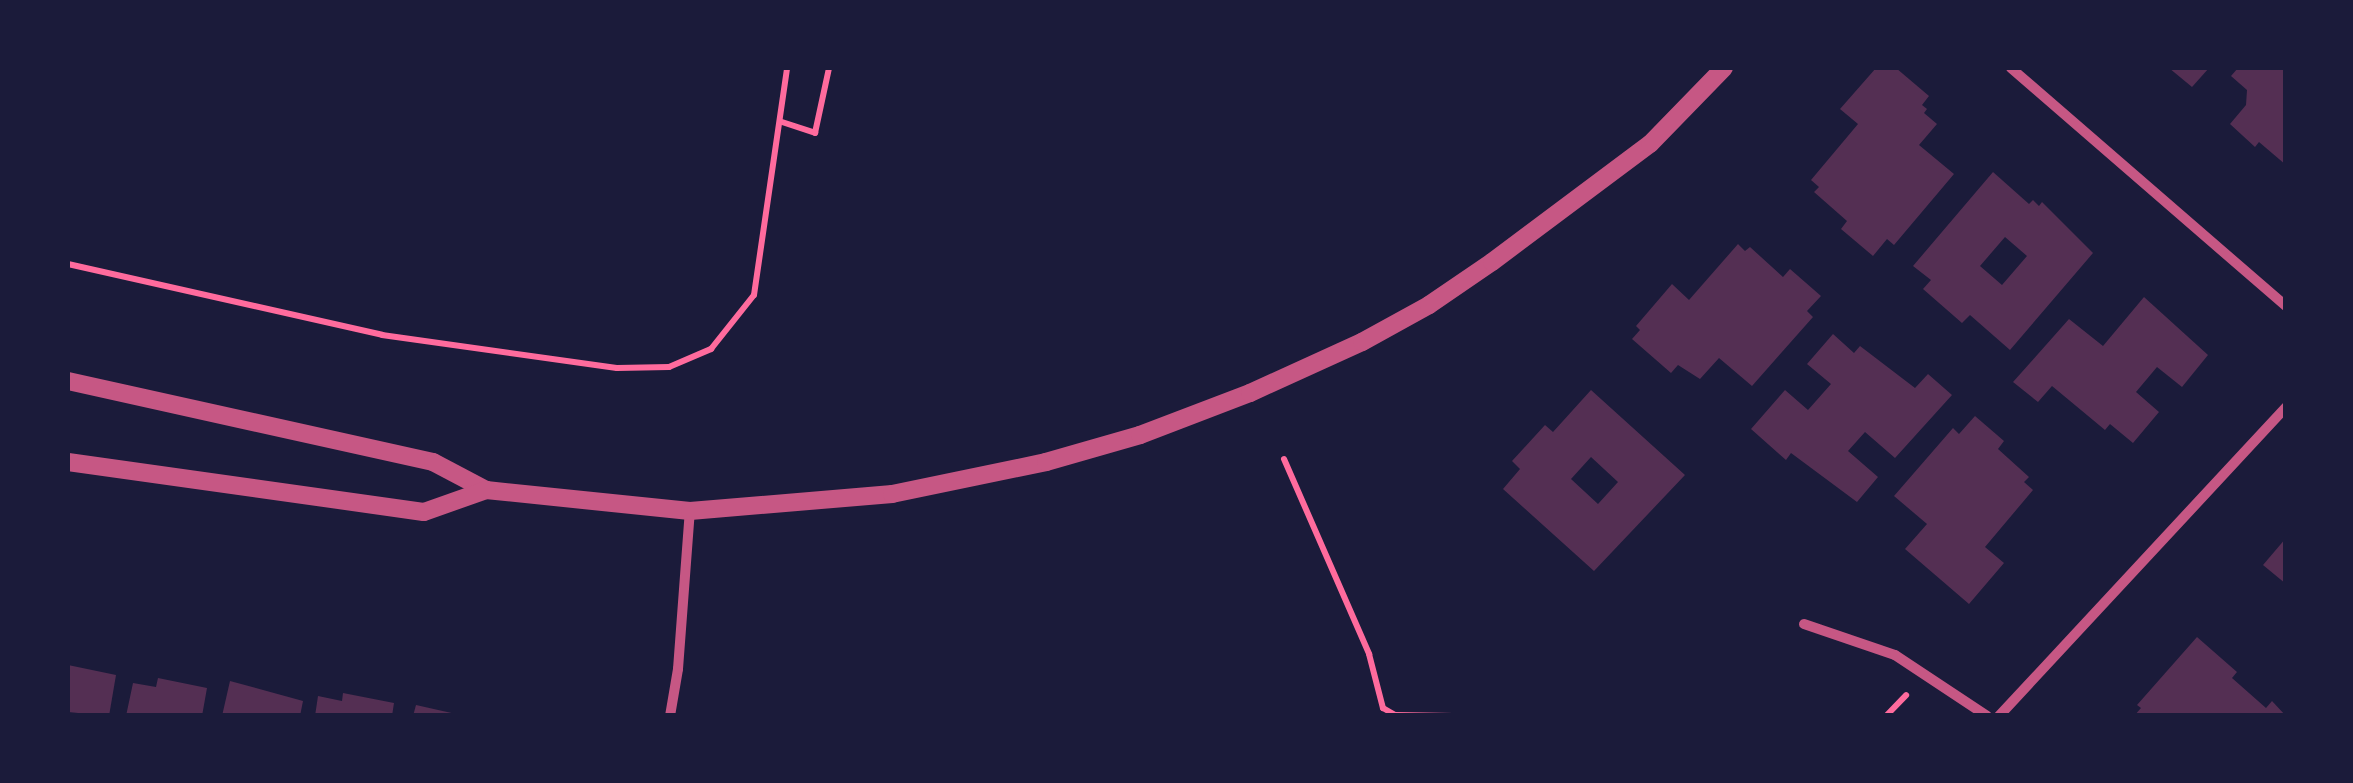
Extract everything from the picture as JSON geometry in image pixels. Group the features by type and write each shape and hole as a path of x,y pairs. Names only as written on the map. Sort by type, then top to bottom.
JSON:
{"street":[{"path":"68,381 433,462 486,490 690,510 892,494 1046,462 1121,440 1250,393 1362,342 1429,306 1650,144 1724,68"},
{"path":"2011,68 2286,306"},
{"path":"1999,716 2286,407"},
{"path":"68,462 424,512 486,490"},
{"path":"670,716 678,670 690,510"},
{"path":"1804,624 1895,655 1987,716"}],"path":[{"path":"68,264 382,335 617,368 669,367 711,349 754,295 787,68"},
{"path":"782,122 814,133 829,68"},
{"path":"1284,459 1370,654 1383,708 1396,715 1453,716"}],"building":[{"path":"1876,68 1896,68 1929,96 1922,105 1927,109 1924,113 1937,124 1919,145 1954,174 1894,245 1887,239 1873,256 1841,229 1847,221 1814,192 1819,187 1811,180 1858,124 1840,109"},
{"path":"2169,68 2209,68 2192,87"},
{"path":"2238,68 2286,68 2286,165 2259,142 2255,147 2230,124 2246,105 2247,90 2231,76"},
{"path":"1993,172 2029,204 2033,200 2039,206 2042,202 2093,253 2010,350 1970,315 1962,323 1923,289 1931,280 1913,266","holes":["2005,237 2027,256 2002,285 1980,266"]},
{"path":"1738,244 1745,251 1750,247 1783,277 1790,269 1821,296 1807,311 1813,317 1752,386 1719,358 1700,379 1678,365 1671,373 1632,339 1640,330 1636,326 1672,284 1689,300"},
{"path":"2144,297 2208,355 2182,387 2157,367 2136,392 2159,412 2133,443 2110,424 2105,430 2052,386 2038,402 2013,382 2069,319 2103,346"},
{"path":"1833,334 1854,353 1860,346 1915,388 1928,374 1952,395 1895,458 1865,432 1848,451 1878,477 1857,502 1791,453 1786,460 1751,429 1785,390 1808,410 1831,384 1807,364"},
{"path":"1591,390 1685,475 1594,571 1503,489 1520,469 1512,461 1545,425 1553,432","holes":["1591,457 1618,482 1598,504 1571,479"]},
{"path":"1975,416 2004,441 1998,449 2029,477 2024,482 2033,490 1985,547 2004,563 1969,604 1905,549 1927,524 1894,496 1953,428 1959,434"},
{"path":"2286,538 2286,584 2263,565"},
{"path":"2197,637 2237,672 2232,678 2266,708 2272,701 2286,716 2134,716 2141,708 2137,705"},
{"path":"68,665 116,675 109,716 68,712"},
{"path":"158,678 207,688 202,716 126,716 133,683 156,687"},
{"path":"230,681 303,701 300,716 222,716"},
{"path":"343,693 394,703 392,716 315,716 318,696 342,701"},
{"path":"416,705 456,714 456,716 413,716"}]}
